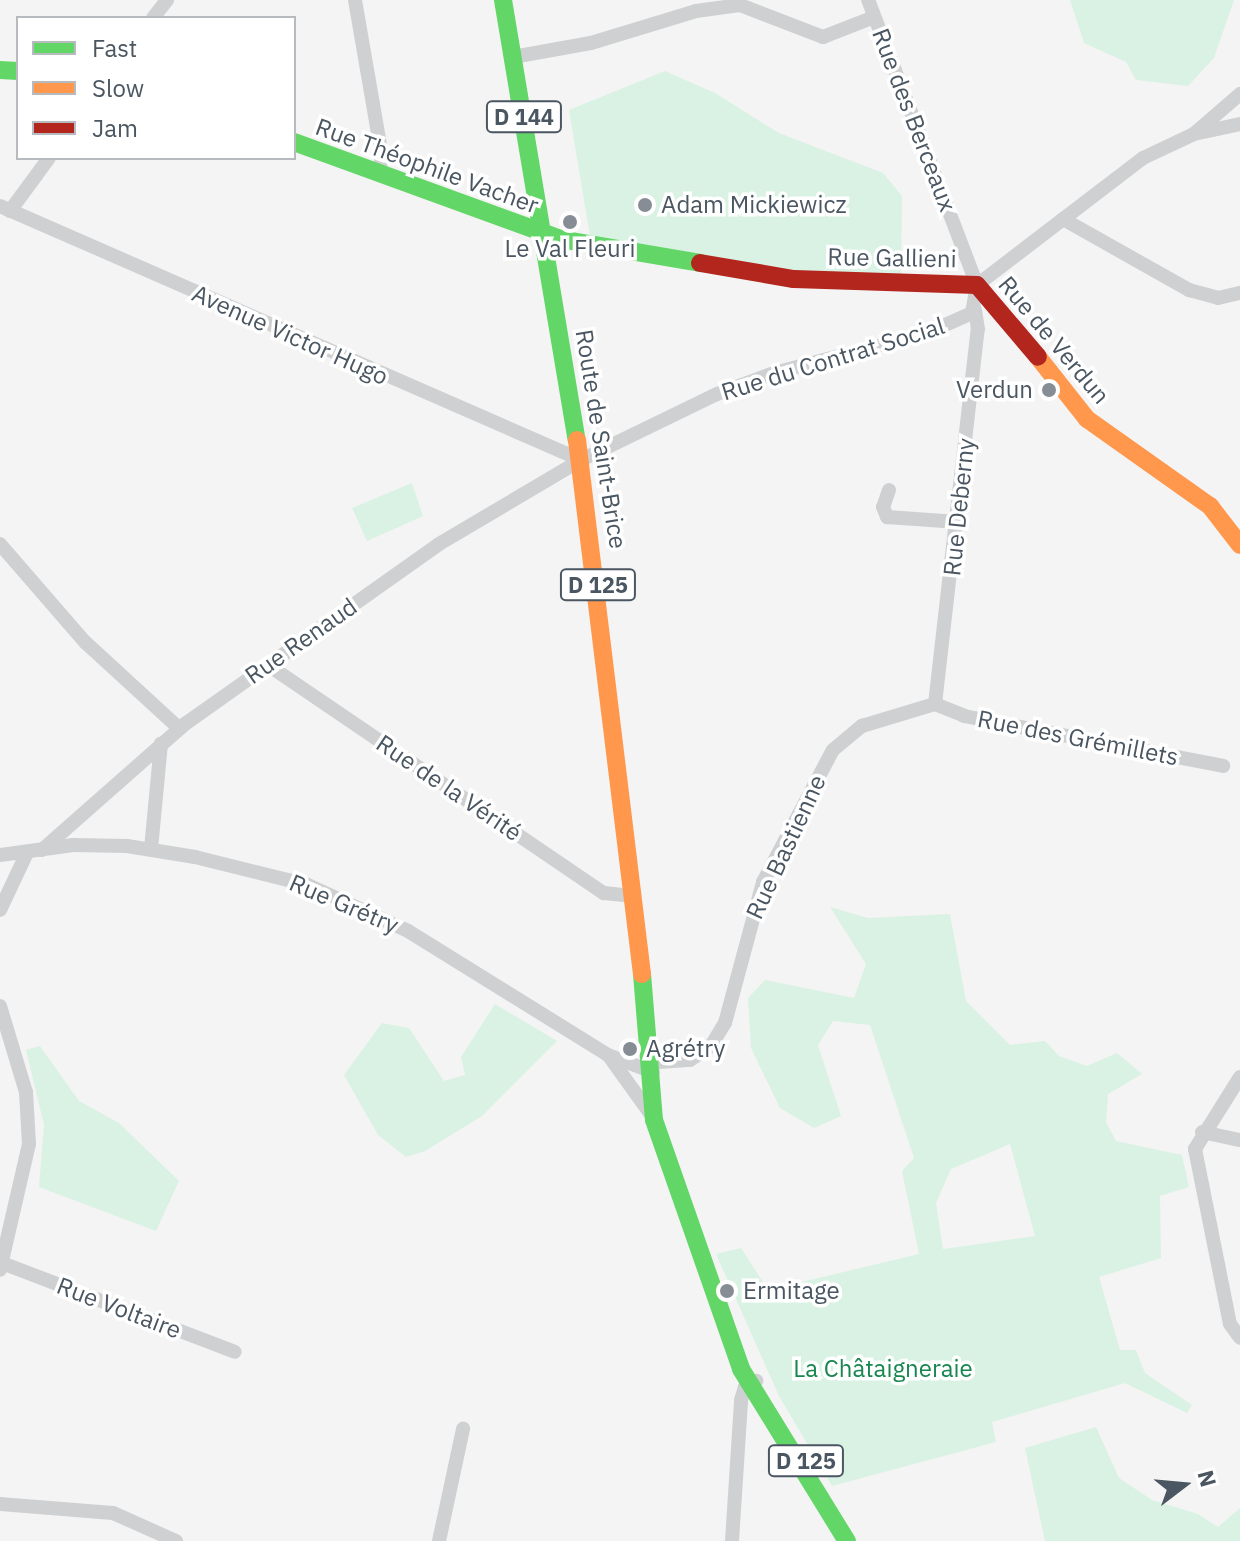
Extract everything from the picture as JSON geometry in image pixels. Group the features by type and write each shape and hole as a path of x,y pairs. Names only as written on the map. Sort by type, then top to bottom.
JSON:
{"main road":[{"name":"D 144","path":"503,0 544,235"},
{"name":"Rue Théophile Vacher","path":"296,143 379,171 544,235"},
{"name":"Rue Gallieni","path":"544,235 794,279 977,285"},
{"name":"Route de Saint-Brice","path":"544,235 581,460 639,937 652,1065 654,1120 704,1261 753,1382 847,1541"},
{"name":"Rue de Verdun","path":"977,285 991,296 1087,419 1116,444 1210,506 1240,545"},
{"name":"Route de Saint-Brice","path":"652,1065 662,1092 673,1167"},
{"name":"Route de Saint-Brice","path":"765,1403 858,1541"}],"street":[{"path":"155,16 167,0"},
{"path":"355,0 382,156 379,171"},
{"name":"Rue des Berceaux","path":"868,0 977,285"},
{"path":"513,57 591,43 696,11 740,5 823,37 874,17"},
{"path":"1194,134 1240,94"},
{"name":"Rue Gallieni","path":"977,285 1143,158 1194,134 1240,124"},
{"path":"5,209 47,160"},
{"name":"Avenue Victor Hugo","path":"5,209 581,460"},
{"path":"1063,219 1189,290 1218,298 1240,293"},
{"name":"Rue du Contrat Social","path":"581,460 717,394 774,373 927,333 975,310 977,285"},
{"name":"Rue Deberny","path":"935,704 978,329 975,310"},
{"name":"Rue Renaud","path":"42,850 179,728 439,544 581,460"},
{"path":"889,490 883,507 887,517 958,522"},
{"path":"0,544 85,642 179,728"},
{"name":"Rue de la Vérité","path":"268,665 604,893 634,896"},
{"name":"Rue des Grémillets","path":"935,704 964,716 1223,766"},
{"name":"Rue Bastienne","path":"652,1065 690,1060 711,1046 725,1023 763,882 833,750 862,726 935,704"},
{"path":"151,849 161,743"},
{"name":"Rue Grétry","path":"0,855 26,855 73,845 151,849 308,885 408,931 608,1055 652,1065"},
{"path":"0,910 26,855"},
{"path":"0,1006 26,1092 29,1144 1,1266"},
{"name":"Rue Grétry","path":"608,1055 654,1120"},
{"path":"1240,1077 1202,1132 1195,1149 1230,1324 1240,1338"},
{"path":"1202,1132 1240,1140"},
{"name":"Rue Voltaire","path":"1,1266 235,1352"},
{"path":"732,1541 742,1392 753,1382"},
{"path":"740,1420 765,1403"},
{"path":"439,1541 463,1429"},
{"path":"0,1504 113,1513 176,1541"}],"green space":[{"path":"1070,0 1234,0 1214,58 1188,86 1136,80 1126,62 1084,43"},
{"path":"665,71 715,93 779,133 883,173 902,196 901,280 800,273 590,236 569,110"},
{"path":"412,483 423,516 367,541 352,508"},
{"name":"La Châtaigneraie","path":"830,907 868,918 950,914 966,1001 1010,1045 1045,1041 1059,1056 1087,1066 1117,1053 1142,1074 1108,1094 1106,1122 1116,1141 1182,1155 1189,1187 1160,1196 1161,1258 1099,1277 1120,1350 1136,1350 1145,1373 1192,1405 1187,1413 1125,1383 992,1422 996,1442 832,1486 779,1396 716,1254 741,1248 768,1290 919,1254 902,1171 914,1158 870,1025 833,1021 818,1045 841,1116 814,1128 780,1108 751,1048 748,998 765,980 854,998 866,964","holes":["1010,1144 1035,1236 943,1249 936,1203 951,1169"]},
{"path":"495,1004 557,1041 482,1116 425,1151 406,1157 378,1135 344,1075 382,1023 409,1028 444,1081 465,1075 461,1057"},
{"path":"40,1046 79,1101 119,1123 179,1181 156,1231 39,1187 44,1125 26,1050"},
{"path":"1096,1427 1119,1478 1152,1500 1198,1514 1218,1527 1240,1508 1240,1541 1045,1541 1025,1448"}],"traffic: fast":[{"path":"503,0 577,440"},
{"path":"0,70 16,71"},
{"path":"296,143 560,239 700,263"},
{"path":"642,974 654,1120 741,1369 847,1541"}],"traffic: slow":[{"path":"1038,357 1087,419 1210,506 1240,545"},
{"path":"577,440 642,974"}],"traffic: jam":[{"path":"700,263 794,279 977,285 1038,357"}],"place":[{"name":"Adam Mickiewicz","path":"645,205"},
{"name":"Le Val Fleuri","path":"570,222"},
{"name":"Verdun","path":"1049,390"},
{"name":"Agrétry","path":"630,1049"},
{"name":"Ermitage","path":"727,1291"}]}
